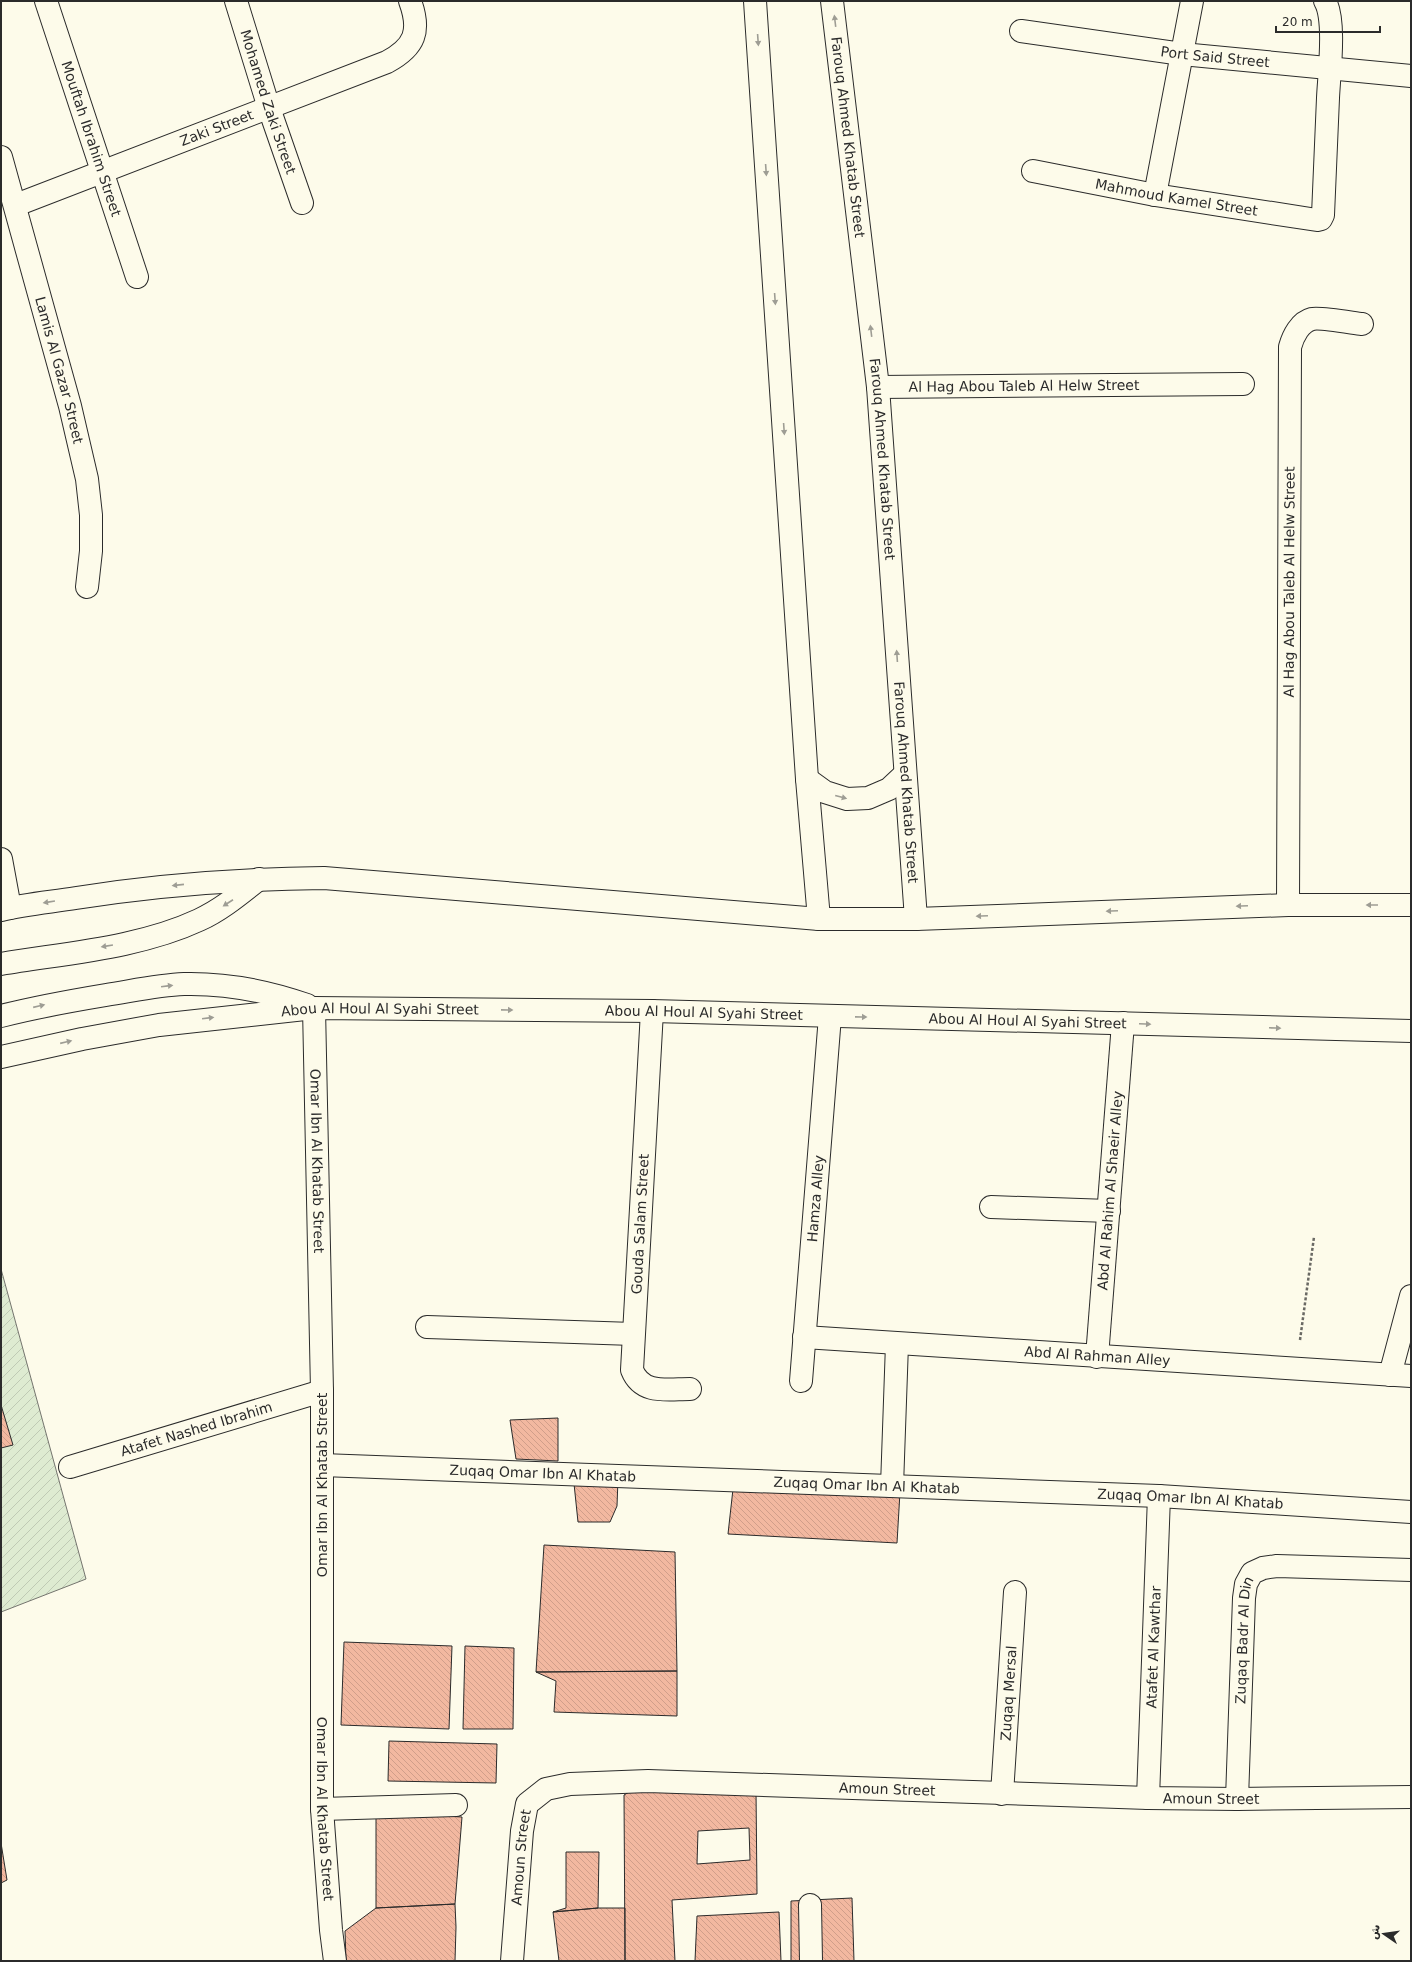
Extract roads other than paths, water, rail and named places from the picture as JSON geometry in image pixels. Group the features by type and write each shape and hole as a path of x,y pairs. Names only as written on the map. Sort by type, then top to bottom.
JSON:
{"street":[{"name":"Mouftah Ibrahim Street","path":"46,1 138,277"},
{"name":"Mohamed Zaki Street","path":"236,1 269,108 302,202"},
{"name":"Zaki Street","path":"16,205 387,62 402,54 412,40 416,24 410,1"},
{"path":"755,1 807,779 819,919"},
{"name":"Farouq Ahmed Khatab Street","path":"832,1 878,387 916,919"},
{"path":"1155,195 1192,1"},
{"path":"1325,1 1328,7 1330,23 1330,68"},
{"name":"Port Said Street","path":"1021,31 1182,54 1411,76"},
{"name":"Mahmoud Kamel Street","path":"1033,171 1155,195 1317,220 1321,219 1323,214 1330,68"},
{"name":"Lamis Al Gazar Street","path":"1,157 16,205 70,406 87,480 91,515 91,551 87,587"},
{"name":"Al Hag Abou Taleb Al Helw Street","path":"1288,905 1290,347 1301,326 1312,319 1362,324"},
{"name":"Al Hag Abou Taleb Al Helw Street","path":"878,387 1243,384"},
{"path":"807,779 825,792 846,799 868,798 889,789 905,774"},
{"path":"1,859 6,909 129,890 259,879 324,878 819,919 916,919 1288,905 1411,906"},
{"path":"1,964 131,942 166,934 200,920 231,902 259,879"},
{"path":"1,1016 42,1005 183,984 214,984 248,988 281,996 314,1008"},
{"name":"Abou Al Houl Al Syahi Street","path":"1,1057 82,1039 159,1025 314,1008 652,1011 1411,1031"},
{"name":"Omar Ibn Al Khatab Street","path":"314,1008 322,1391 322,1809 335,1961"},
{"name":"Gouda Salam Street","path":"652,1011 632,1370 636,1380 644,1386 654,1388 690,1389"},
{"name":"Hamza Alley","path":"801,1381 830,1016"},
{"name":"Abd Al Rahim Al Shaeir Alley","path":"1097,1357 1123,1024"},
{"path":"991,1206 1109,1211"},
{"path":"1390,1375 1411,1296"},
{"path":"427,1327 633,1334"},
{"name":"Abd Al Rahman Alley","path":"804,1337 1297,1370 1411,1376"},
{"path":"892,1486 897,1344"},
{"name":"Atafet Nashed Ibrahim","path":"70,1467 322,1391"},
{"name":"Zuqaq Omar Ibn Al Khatab","path":"322,1465 1160,1496 1411,1512"},
{"name":"Atafet Al Kawthar","path":"1148,1798 1160,1496"},
{"name":"Zuqaq Badr Al Din","path":"1237,1799 1244,1598 1246,1584 1252,1572 1263,1568 1277,1566 1411,1570"},
{"name":"Zuqaq Mersal","path":"1002,1794 1015,1592"},
{"name":"Amoun Street","path":"512,1961 522,1831 527,1804 546,1789 586,1783 648,1781 1148,1798 1237,1799 1411,1797"},
{"path":"322,1809 456,1805"},
{"path":"810,1905 811,1961"}]}
